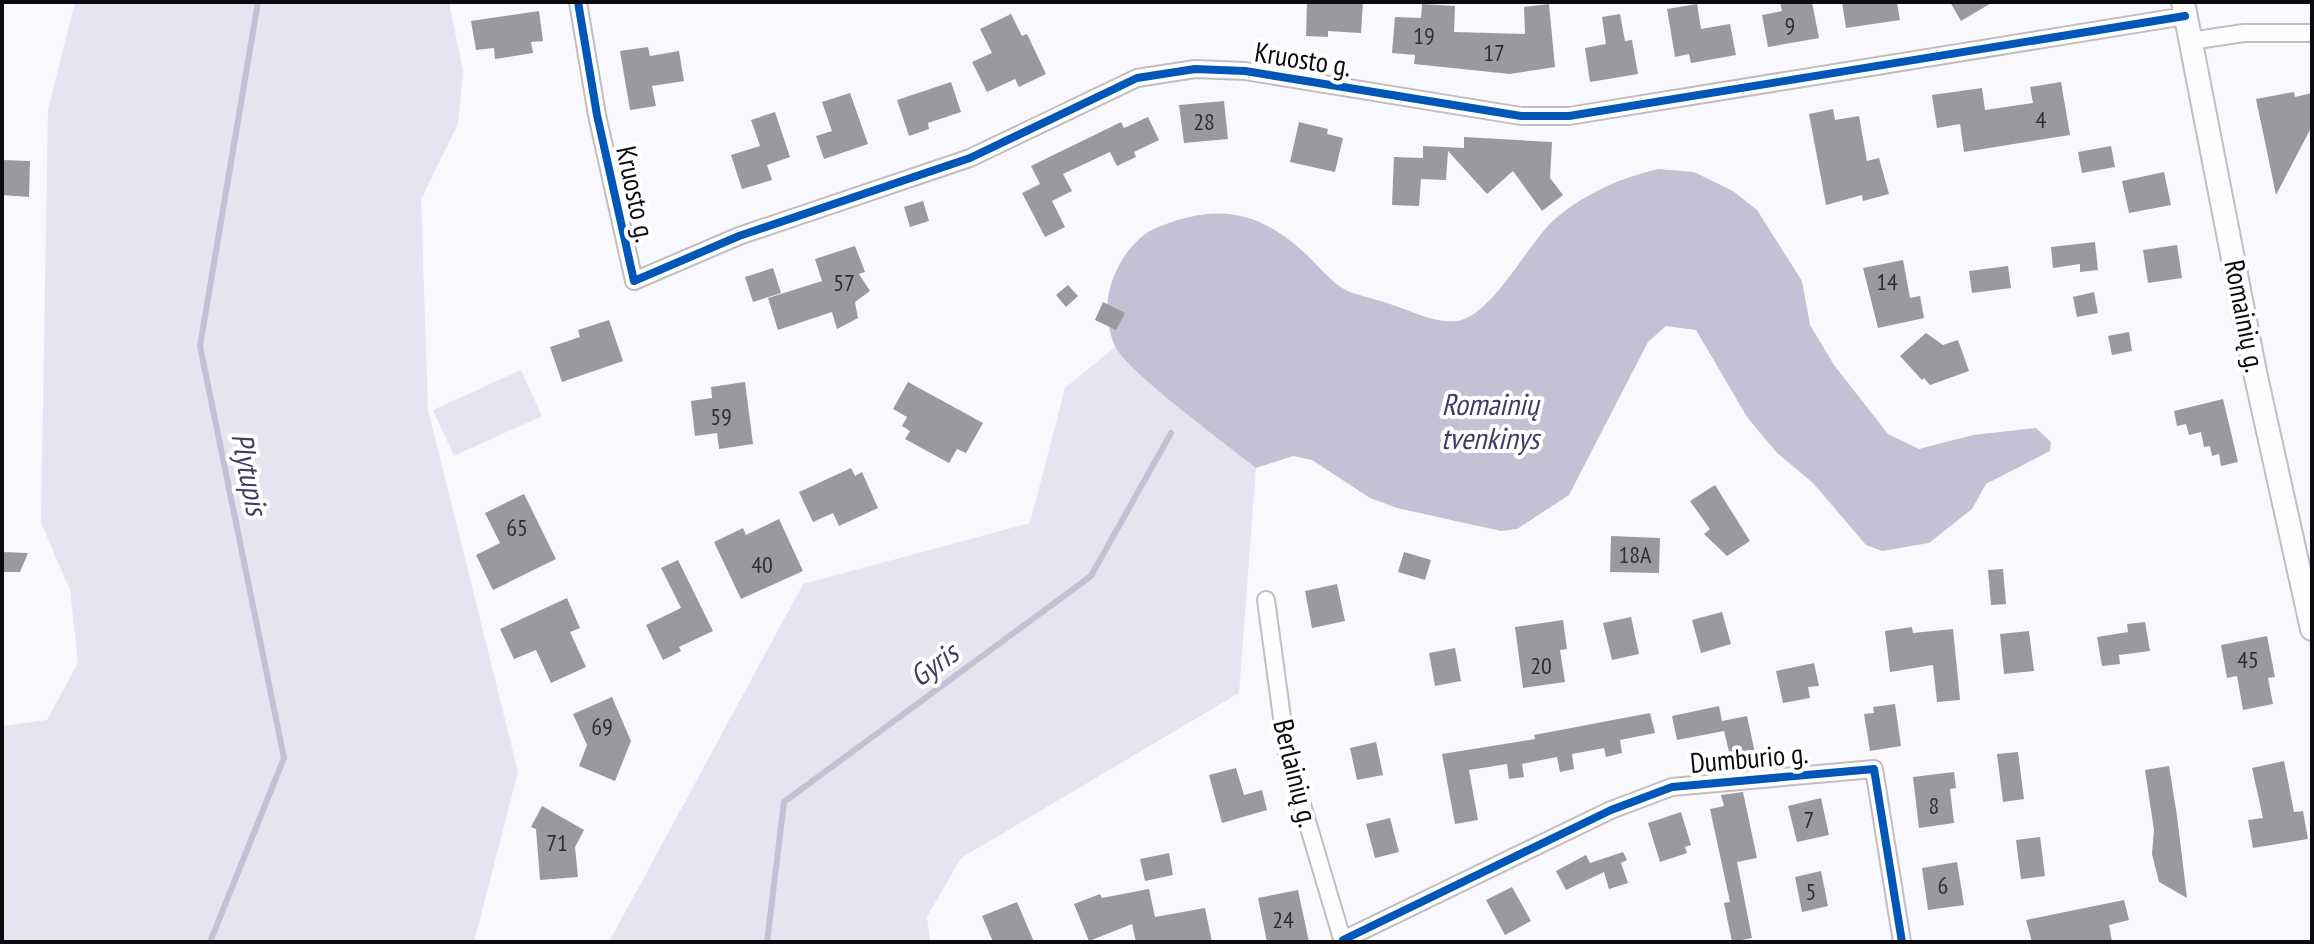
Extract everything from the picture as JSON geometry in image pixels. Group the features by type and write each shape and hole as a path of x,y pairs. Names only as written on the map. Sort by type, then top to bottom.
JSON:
{"main road":[{"name":"Romainių g.","path":"2184,9 2256,377 2312,629"}],"street":[{"name":"Kruosto g.","path":"578,2 597,115 634,281 739,236 970,158 1137,78 1195,69 1245,71 1521,116 1569,116 2184,9"},
{"path":"2190,41 2244,33 2312,33"},
{"name":"Berlainių g.","path":"1266,600 1287,754 1343,941"},
{"name":"Dumburio g.","path":"1343,941 1611,810 1672,787 1874,769 1902,942"}],"shaded area":[{"path":"75,2 449,2 463,71 458,124 421,199 428,410 518,772 474,942 2,942 2,726 47,720 78,663 70,590 41,523 48,109"},
{"path":"1115,347 1140,374 1256,468 1239,693 961,858 927,917 930,942 609,942 803,584 1030,523 1065,388"},
{"path":"521,370 542,416 454,456 433,410"}],"water":[{"name":"Romainių tvenkinys","path":"1658,169 1694,172 1733,191 1757,210 1802,281 1810,325 1834,365 1888,434 1919,449 1973,435 2036,428 2051,442 2050,451 1986,484 1972,509 1929,543 1882,551 1866,545 1813,483 1777,453 1747,417 1696,330 1666,326 1648,342 1569,495 1517,529 1501,531 1397,508 1370,498 1312,460 1293,456 1256,468 1138,373 1123,358 1111,335 1108,298 1119,266 1140,238 1180,219 1221,213 1257,221 1293,243 1347,291 1427,317 1457,321 1470,316 1497,293 1545,229 1567,209 1604,188"}],"building":[{"path":"1307,2 1363,2 1361,33 1328,31 1328,37 1306,36"},
{"path":"1780,2 1812,2 1819,38 1768,47 1762,15 1782,11"},
{"path":"1842,2 1897,2 1900,20 1846,28"},
{"path":"1950,2 1993,2 1961,21"},
{"path":"1422,4 1455,6 1454,32 1525,34 1524,7 1549,4 1555,67 1510,74 1414,64 1415,55 1392,53 1395,17 1421,18"},
{"path":"1697,4 1701,29 1730,24 1736,55 1691,63 1689,54 1675,57 1667,9"},
{"path":"539,11 543,41 531,42 533,53 495,59 494,48 476,50 471,21"},
{"path":"1011,14 1022,36 1027,34 1046,74 1019,87 1015,79 987,92 972,62 992,53 980,29"},
{"path":"1620,14 1625,41 1632,40 1638,74 1590,82 1585,48 1606,44 1602,17"},
{"path":"648,47 650,56 679,51 684,81 652,86 656,106 630,110 620,51"},
{"path":"951,82 961,112 928,123 929,129 909,136 897,100"},
{"path":"2061,82 2070,135 1964,152 1960,124 1937,128 1932,95 1982,88 1985,110 2033,103 2030,87"},
{"path":"2294,92 2295,97 2312,93 2312,126 2276,195 2256,99"},
{"path":"850,93 868,144 824,159 816,136 832,131 822,102"},
{"path":"1224,101 1228,139 1184,143 1179,105"},
{"path":"1833,109 1835,120 1859,116 1867,161 1879,158 1889,194 1863,201 1862,195 1826,205 1809,114"},
{"path":"775,112 790,157 767,165 772,180 742,189 731,155 760,146 751,120"},
{"path":"1148,117 1159,140 1134,152 1136,157 1117,166 1110,152 1063,174 1072,191 1052,201 1065,227 1045,237 1022,193 1040,184 1031,166 1121,122 1124,128"},
{"path":"1299,122 1328,129 1327,134 1343,138 1335,172 1290,162"},
{"path":"1464,137 1552,142 1550,178 1563,195 1542,211 1513,171 1487,194 1448,151 1446,180 1421,179 1419,206 1392,205 1394,157 1423,158 1423,146 1464,148"},
{"path":"2111,146 2115,167 2082,173 2078,152"},
{"path":"2,160 30,161 29,197 2,195"},
{"path":"2164,172 2171,205 2129,213 2122,181"},
{"path":"923,201 929,221 910,227 904,207"},
{"path":"2095,242 2098,270 2080,272 2080,264 2053,268 2051,247"},
{"path":"2177,245 2182,278 2148,283 2143,250"},
{"path":"855,246 865,272 859,274 870,291 855,302 858,318 837,329 832,312 778,330 768,298 822,281 815,259"},
{"path":"1903,260 1910,298 1920,296 1924,318 1878,328 1863,268"},
{"path":"2008,266 2011,288 1972,293 1969,271"},
{"path":"773,268 781,293 753,302 745,277"},
{"path":"1068,285 1078,296 1066,307 1056,295"},
{"path":"2094,292 2098,313 2077,317 2073,297"},
{"path":"1103,302 1125,313 1116,330 1095,320"},
{"path":"609,320 623,361 562,382 550,347 580,337 578,330"},
{"path":"2129,332 2132,351 2112,355 2108,336"},
{"path":"1926,333 1943,345 1958,340 1969,371 1930,385 1924,378 1922,380 1900,356"},
{"path":"745,382 753,444 719,449 717,433 695,436 691,401 712,398 711,387"},
{"path":"908,382 983,423 966,453 957,449 949,463 905,439 910,431 902,426 907,417 893,409"},
{"path":"2223,399 2238,462 2221,466 2219,454 2212,456 2210,446 2204,447 2201,432 2189,435 2186,424 2177,426 2174,411"},
{"path":"851,468 855,476 862,472 878,508 839,526 833,513 813,522 799,492"},
{"path":"1715,485 1750,541 1727,556 1704,534 1710,529 1690,501"},
{"path":"524,494 556,559 493,590 476,555 500,543 485,513"},
{"path":"779,519 803,571 741,599 714,542 743,528 746,535"},
{"path":"1611,536 1660,538 1659,573 1610,572"},
{"path":"2,552 28,553 20,572 2,572"},
{"path":"1404,552 1431,560 1425,580 1398,572"},
{"path":"678,560 713,631 679,647 681,651 663,660 646,625 681,608 661,568"},
{"path":"2003,569 2006,604 1991,605 1988,570"},
{"path":"1337,584 1345,621 1312,628 1305,591"},
{"path":"567,598 580,628 570,632 586,667 551,683 536,650 514,659 500,629"},
{"path":"1722,612 1731,644 1701,653 1692,620"},
{"path":"1631,617 1639,654 1612,660 1603,623"},
{"path":"1563,620 1567,649 1560,650 1565,682 1523,688 1515,627"},
{"path":"2145,622 2150,651 2119,655 2120,664 2102,666 2097,637 2128,632 2127,624"},
{"path":"1912,627 1913,633 1953,629 1960,700 1937,702 1933,665 1890,672 1885,631"},
{"path":"2029,631 2034,671 2004,674 2000,634"},
{"path":"2267,636 2275,677 2268,678 2273,704 2243,710 2237,676 2227,678 2221,645"},
{"path":"1455,648 1461,681 1435,686 1429,653"},
{"path":"1814,663 1819,686 1808,687 1810,698 1783,703 1776,671"},
{"path":"612,697 631,741 615,781 579,766 587,745 573,714"},
{"path":"1895,704 1901,746 1870,751 1864,714 1874,713 1873,707"},
{"path":"1719,706 1722,721 1747,716 1757,762 1733,768 1724,731 1677,740 1672,716"},
{"path":"1650,713 1655,733 1620,740 1622,753 1606,757 1604,748 1572,754 1574,769 1560,772 1557,757 1522,764 1524,777 1509,779 1507,764 1469,770 1478,820 1455,824 1442,754 1535,739 1534,735"},
{"path":"1376,742 1383,775 1357,780 1350,748"},
{"path":"2018,752 2024,799 2003,802 1997,754"},
{"path":"2284,761 2294,812 2303,811 2308,839 2253,848 2248,820 2263,818 2252,768"},
{"path":"2169,766 2187,898 2159,882 2152,854 2154,830 2145,770"},
{"path":"1236,768 1244,795 1262,790 1267,810 1222,823 1209,775"},
{"path":"1954,772 1956,788 1950,789 1954,823 1919,828 1913,777"},
{"path":"1743,792 1757,858 1737,862 1752,938 1732,942 1724,903 1730,902 1710,809 1724,806 1721,795"},
{"path":"1821,798 1829,835 1797,842 1788,806"},
{"path":"542,806 584,830 575,847 578,877 540,880 536,829 531,827"},
{"path":"1681,812 1691,845 1685,847 1687,853 1660,862 1648,823"},
{"path":"1390,818 1399,852 1375,858 1366,824"},
{"path":"2040,837 2045,876 2021,879 2016,840"},
{"path":"1623,852 1627,860 1621,863 1628,883 1609,889 1604,872 1566,890 1556,871 1586,855 1590,863"},
{"path":"1169,853 1173,875 1145,881 1140,859"},
{"path":"1957,862 1964,905 1928,910 1922,868"},
{"path":"1821,871 1828,906 1802,912 1795,877"},
{"path":"1512,887 1531,921 1505,935 1486,900"},
{"path":"1149,889 1155,917 1205,908 1212,942 1136,942 1132,924 1089,941 1074,904 1100,894 1102,898"},
{"path":"1298,890 1309,942 1267,942 1258,898"},
{"path":"2124,900 2129,920 2109,925 2112,942 2032,942 2026,920"},
{"path":"1017,902 1034,942 993,942 982,916"}],"waterway":[{"name":"Plytupis","path":"210,942 284,758 200,346 258,2"},
{"name":"Gyris","path":"767,942 784,802 1091,576 1171,433"}],"cycle path":[{"path":"578,2 597,115 634,281 739,236 970,158 1137,78 1195,69 1245,71 1521,116 1569,116 2185,16"},
{"path":"1343,940 1611,810 1672,787 1874,769 1902,942"}]}
